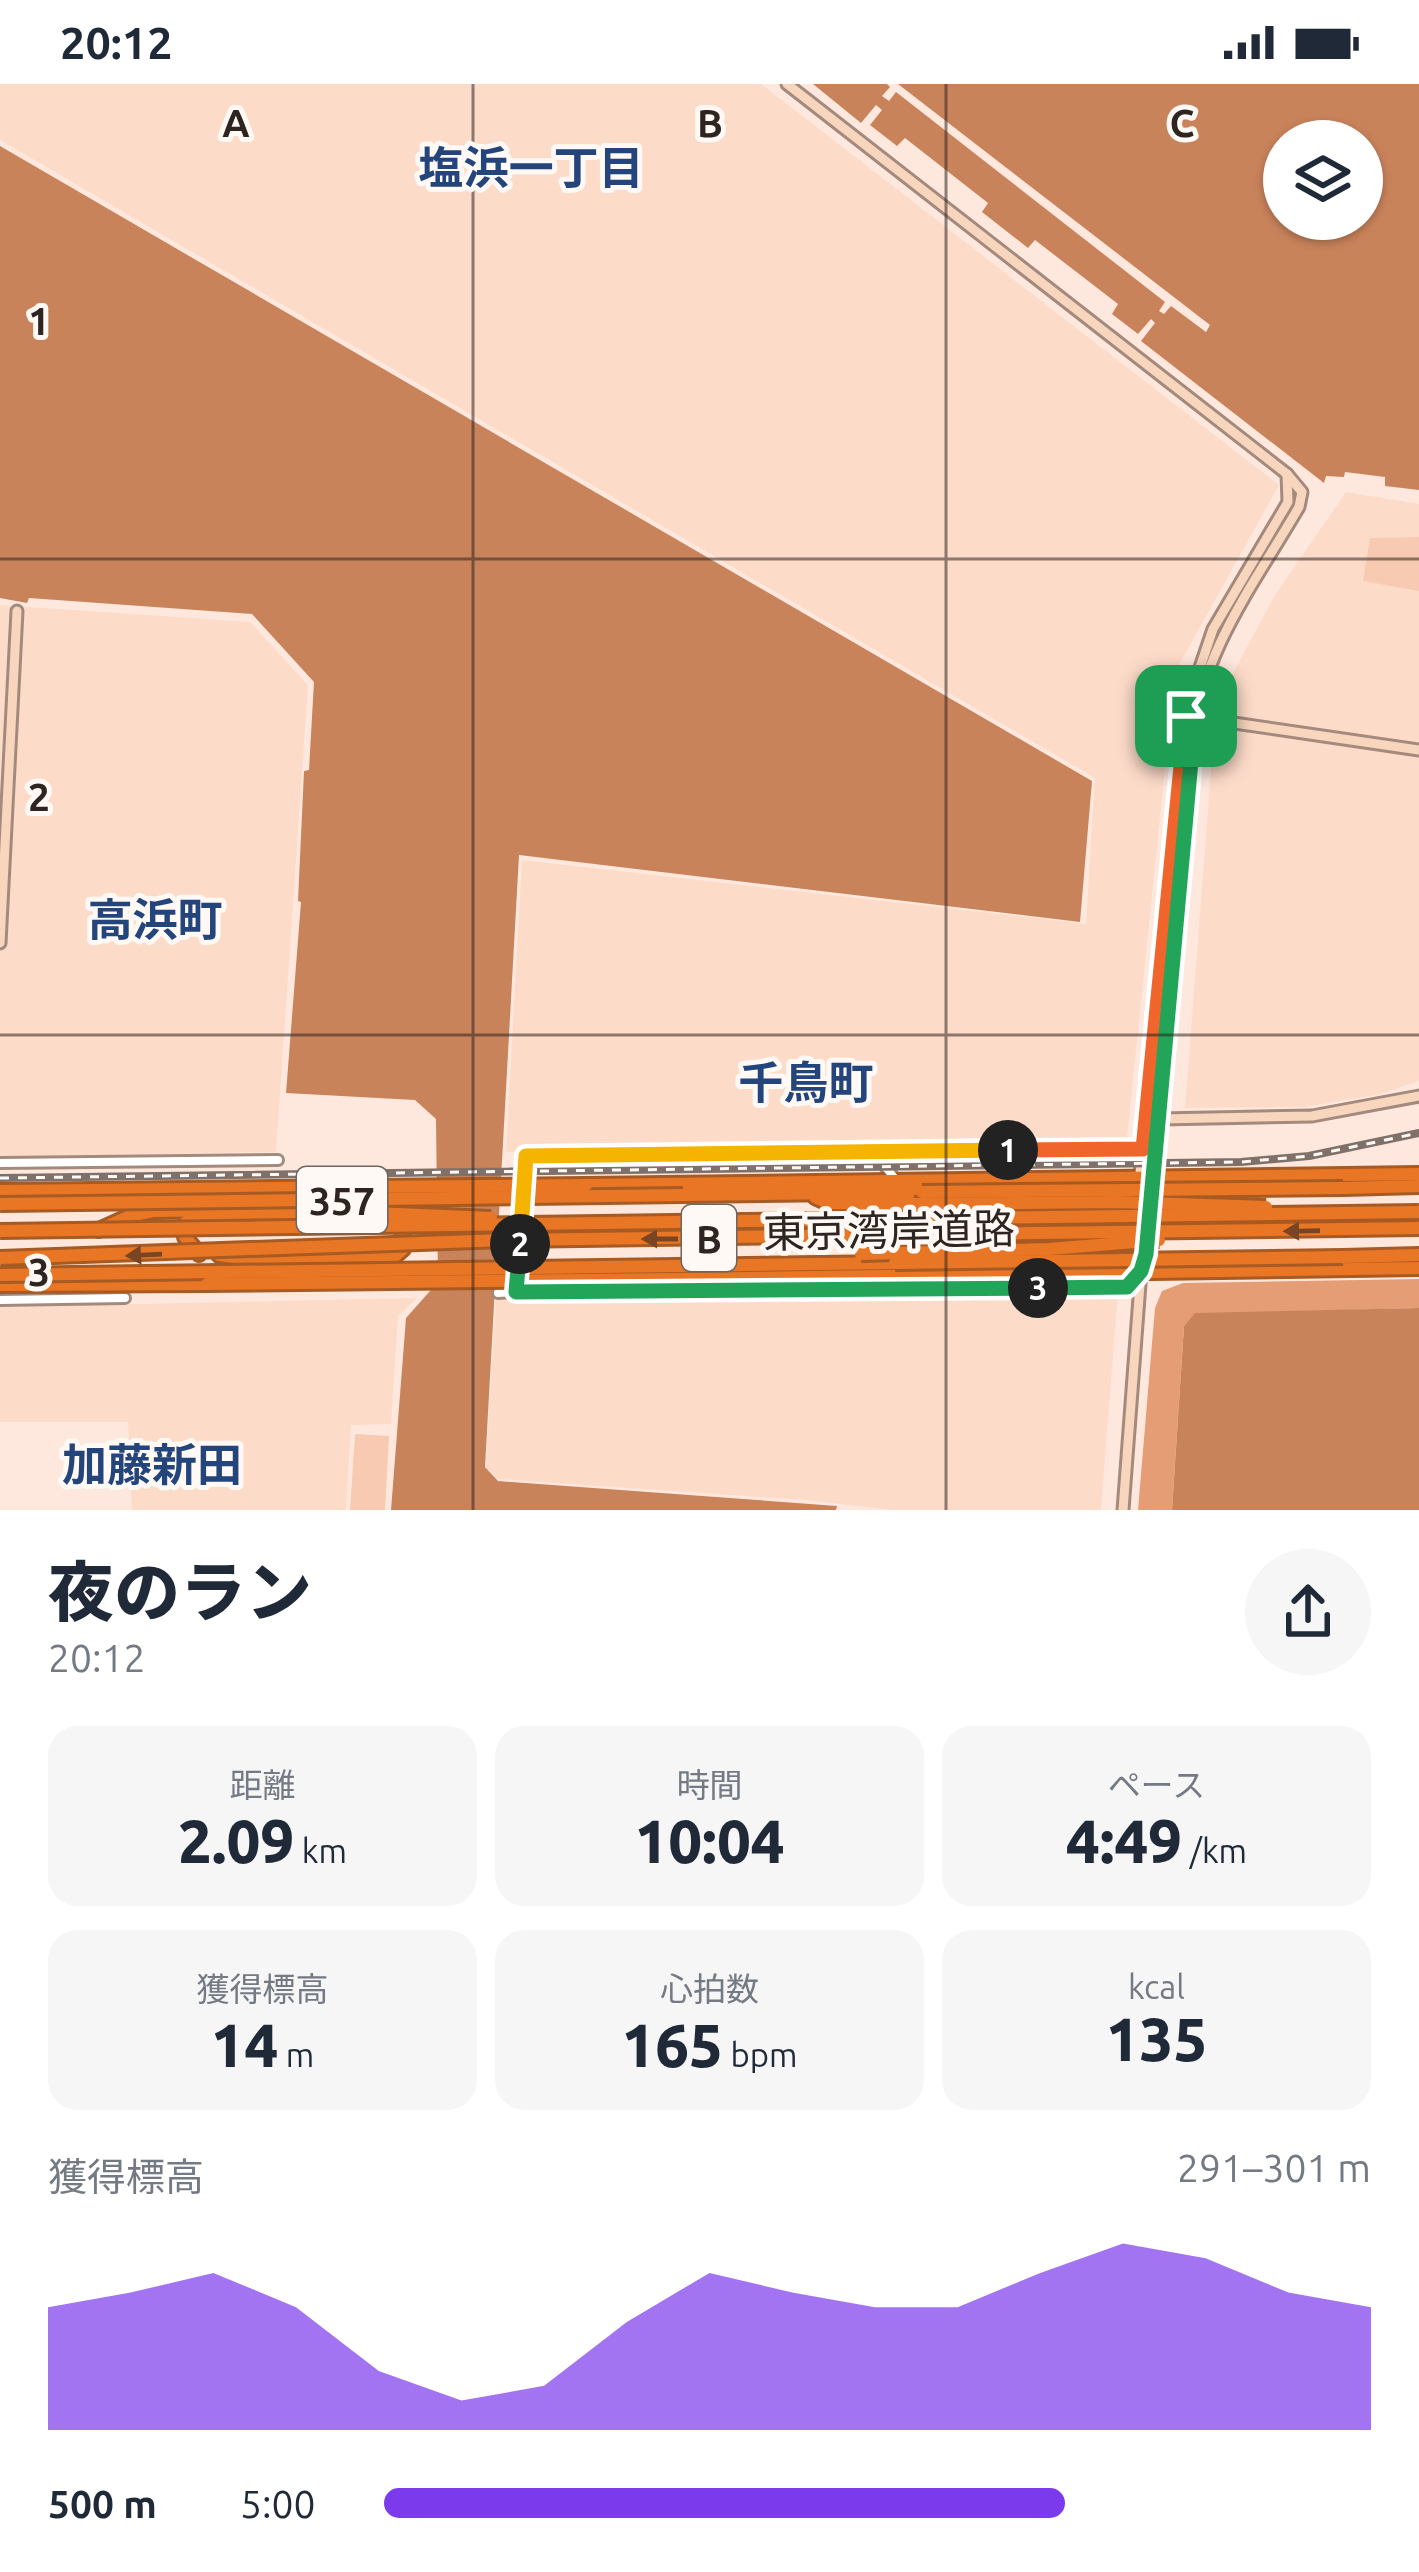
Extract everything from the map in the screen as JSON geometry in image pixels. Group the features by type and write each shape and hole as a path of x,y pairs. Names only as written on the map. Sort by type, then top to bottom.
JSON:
{"highway":[{"name":"東京湾岸道路","path":"0,1204 562,1197 897,1181 1419,1174"},
{"name":"東京湾岸道路","path":"0,1191 361,1186 683,1189 808,1195 828,1202 1419,1186"},
{"path":"361,1186 562,1197"},
{"path":"918,1198 1390,1213"},
{"path":"99,1230 154,1210 389,1208 401,1213 404,1244 400,1254 382,1258 249,1259 199,1254 185,1237 186,1222 207,1215 480,1216 518,1224"},
{"name":"B","path":"0,1232 1419,1212"},
{"name":"B","path":"0,1258 467,1241 1419,1228"},
{"path":"717,1265 861,1254 1090,1246 1161,1240 1183,1233"},
{"name":"東京湾岸道路","path":"0,1275 519,1267 678,1272 717,1265 1419,1255"},
{"path":"340,1280 519,1267"},
{"name":"東京湾岸道路","path":"0,1285 678,1272 1419,1268"}],"street":[{"path":"788,84 1287,474 1303,496 1207,643 1190,717 1168,860 1165,1057 1141,1271 1123,1510"},
{"path":"0,944 16,611"},
{"path":"1190,717 1419,750"},
{"path":"1141,1271 1132,1253 1138,1178 1181,861 1180,805"},
{"path":"1168,860 1181,861"},
{"path":"1153,1056 1165,1057"},
{"path":"1160,1119 1312,1116 1419,1096"},
{"path":"516,1292 526,1156 1143,1149"},
{"path":"873,1152 897,1181"},
{"path":"0,1163 278,1160"},
{"path":"498,1293 1127,1287 1141,1271"},
{"path":"0,1300 125,1298"}],"shaded area":[{"path":"0,84 761,84 1279,485 1175,672 1127,1138 506,1152 522,860 1086,924 1095,778 0,140"},
{"path":"813,84 1419,84 1419,490 1385,486 1385,477 1345,472 1344,477 1326,476 1324,483 1141,341 1155,323 1151,319 1138,334 1112,314 1118,304 1035,240 1028,248 982,212 988,203 905,138 897,146 870,125 882,110 876,105 861,123"},
{"path":"0,146 1092,781 1080,922 519,855 485,1467 498,1481 837,1506 836,1510 391,1510 406,1318 438,1282 436,1119 415,1100 286,1093 301,902 304,771 309,770 314,682 252,614 0,598"},
{"path":"1346,492 1419,504 1419,1081 1381,1094 1305,1107 1185,1108 1216,705 1275,595"},
{"path":"1419,537 1419,591 1363,581 1370,538"},
{"path":"0,605 250,622 308,685 276,1152 0,1157"},
{"path":"1419,1279 1419,1308 1195,1314 1184,1326 1172,1510 1138,1510 1155,1308 1162,1291 1183,1283"},
{"path":"1118,1291 1101,1510 892,1510 498,1479 486,1467 496,1296"},
{"path":"417,1298 398,1316 391,1424 351,1425 346,1510 132,1510 128,1422 0,1422 0,1307"},
{"path":"1419,1308 1419,1510 1172,1510 1184,1326 1195,1313"},
{"path":"355,1434 389,1436 385,1510 350,1510"}],"pier":[{"path":"887,84 898,84 1210,325 1206,332 1171,306 1164,314 1159,311 1165,302 896,92 889,101 882,96 890,87"}],"railway":[{"path":"0,1178 1241,1162 1309,1156 1419,1133"}],"district":[{"name":"塩浜一丁目","path":"531,167"},
{"name":"高浜町","path":"155,919"},
{"name":"千鳥町","path":"806,1082"},
{"name":"加藤新田","path":"152,1464"}],"route":[{"path":"1186,716 1195,717 1157,1158 1146,1254 1141,1271 1127,1287 516,1292 526,1156 1143,1149 1168,860 1186,716"}]}
